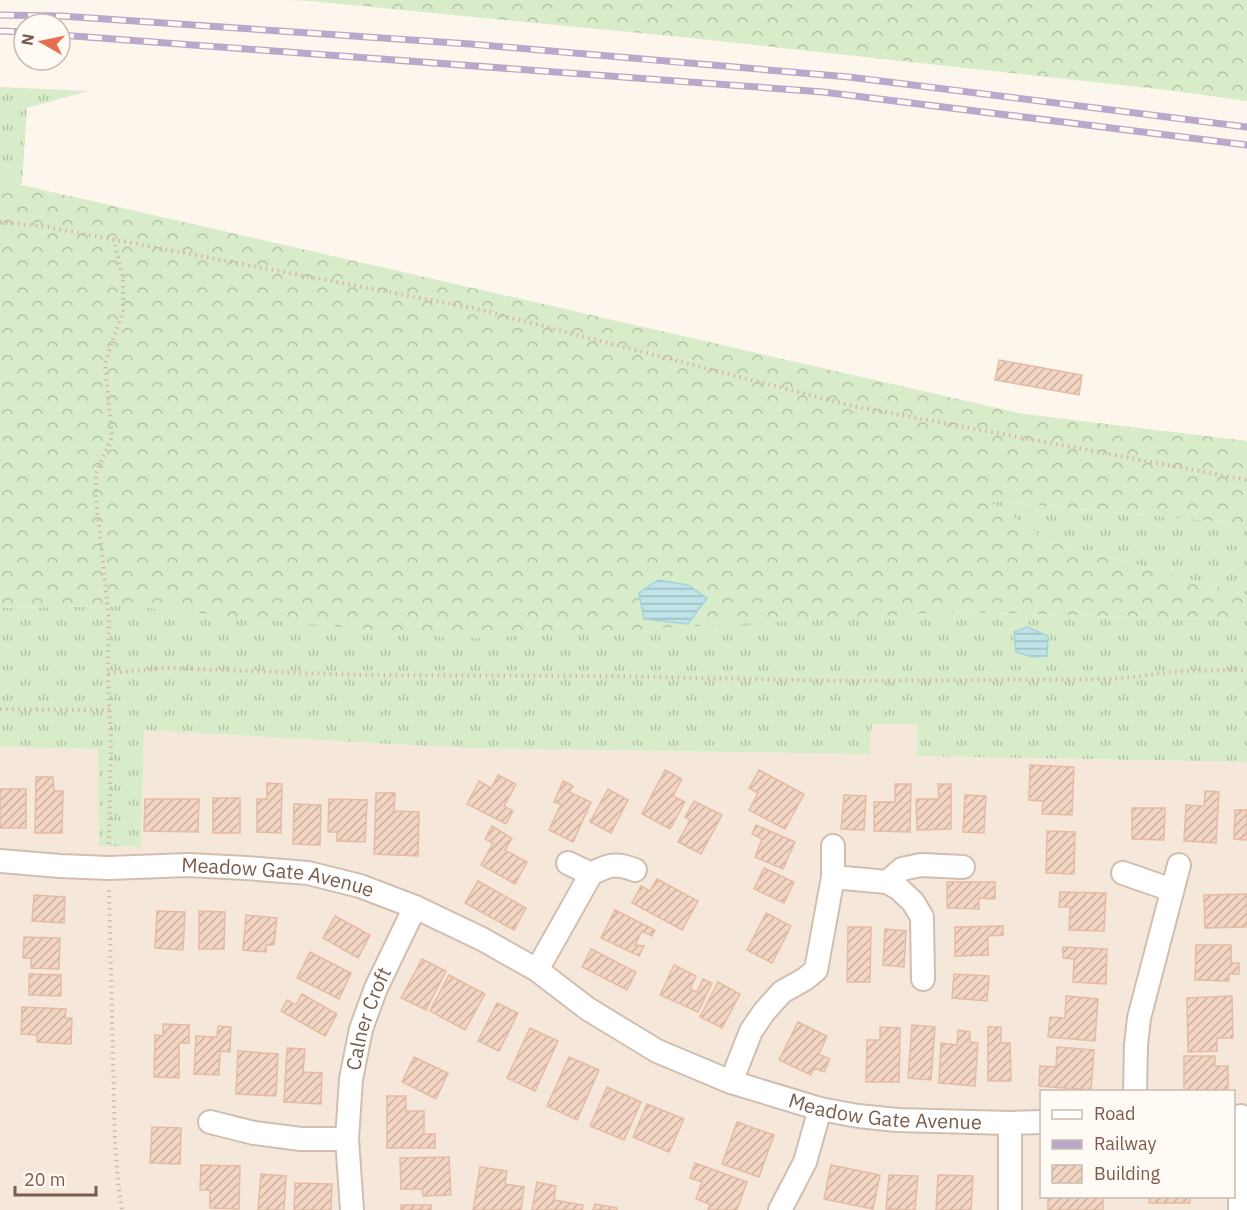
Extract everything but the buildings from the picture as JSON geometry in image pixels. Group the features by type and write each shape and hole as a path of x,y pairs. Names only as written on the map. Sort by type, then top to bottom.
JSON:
{"street":[{"path":"731,1082 751,1031 764,1012 782,992 816,970 833,878 833,846"},
{"name":"Meadow Gate Avenue","path":"0,861 108,868 188,865 308,873 360,886 482,939 537,970 588,1009 657,1051 731,1082 820,1109 858,1116 897,1120 1040,1122"},
{"path":"568,862 591,874"},
{"path":"886,882 902,869 921,865 963,867"},
{"path":"1134,1090 1139,1018 1179,865"},
{"path":"537,970 591,874 606,866 624,866 635,870"},
{"path":"1123,873 1172,890"},
{"path":"833,878 886,882 898,888 913,902 922,917 923,979"},
{"name":"Calner Croft","path":"352,1210 348,1140 351,1078 361,1029 376,988 415,908"},
{"path":"780,1210 805,1162 820,1109"},
{"path":"1240,1210 1241,1116"},
{"path":"210,1122 254,1133 301,1139 348,1140"},
{"path":"1010,1123 1010,1210"}],"path":[{"path":"0,222 48,227 473,308 848,405 1247,480"},
{"path":"114,240 123,279 123,312 105,364 112,437 96,473 96,499 109,619 108,674 111,744 108,868 115,1143 122,1210"},
{"path":"108,674 168,668 358,675 607,676 845,681 1113,679 1183,670 1247,670"},
{"path":"0,709 110,710"}],"shaded area":[{"path":"871,724 918,724 918,756 1247,762 1247,1210 0,1210 0,747 98,749 99,846 141,847 144,730 463,748 869,754"}],"green space":[{"path":"289,0 1247,0 1247,101 1167,90 691,38"},
{"path":"0,87 88,91 27,108 22,184 0,182"},
{"path":"0,180 1024,414 1247,441 1247,524 990,501 1048,541 1247,595 1247,620 952,612 464,639 126,606 0,608"},
{"path":"989,501 1247,524 1247,595 1048,541"},
{"path":"126,606 952,612 1247,620 1247,762 917,756 917,724 872,724 869,754 463,748 144,730 141,847 99,846 98,749 0,747 0,608"}],"water":[{"path":"658,580 688,585 707,598 688,624 644,619 639,593"},
{"path":"1027,627 1048,636 1047,656 1032,657 1016,652 1014,632"}],"railway":[{"path":"0,15 61,16 470,44 849,77 1247,127"},
{"path":"0,31 12,32"},
{"path":"72,36 823,92 1247,145"}]}
